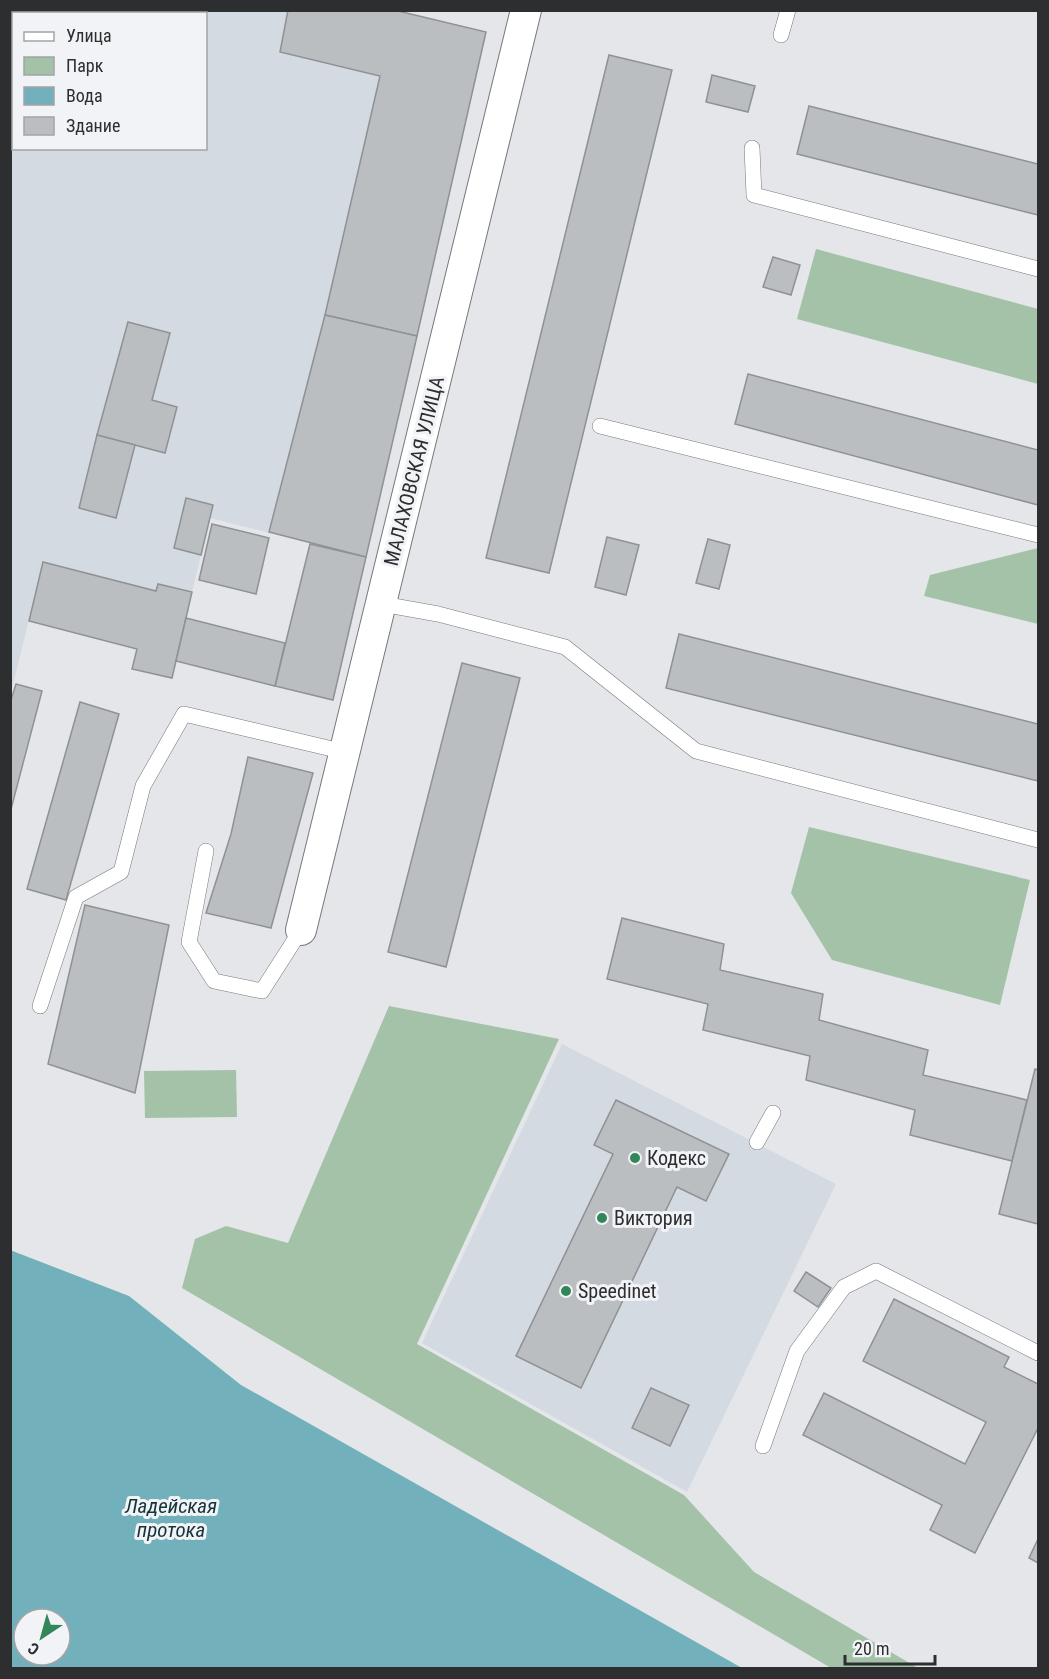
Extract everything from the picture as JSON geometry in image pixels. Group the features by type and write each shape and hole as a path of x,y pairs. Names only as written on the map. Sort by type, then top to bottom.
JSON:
{"street":[{"name":"МАЛАХОВСКАЯ УЛИЦА","path":"301,930 526,10"}],"lane":[{"path":"782,34 788,10"},
{"path":"752,148 754,195 1038,269"},
{"path":"600,426 1038,535"},
{"path":"382,604 438,614 565,647 696,752 1038,840"},
{"path":"40,1006 76,897 121,872 143,786 184,714 345,752"},
{"path":"206,851 189,942 214,981 262,991 301,930"},
{"path":"757,1142 773,1113"},
{"path":"763,1446 797,1351 844,1287 876,1271 1038,1353"}],"shaded area":[{"path":"394,10 486,32 366,557 210,518 192,592 158,584 156,591 43,562 11,693 11,11"},
{"path":"562,1044 836,1184 687,1492 422,1343"}],"green space":[{"path":"816,249 1038,309 1038,384 797,319"},
{"path":"1038,548 1038,624 924,596 930,575"},
{"path":"809,827 1030,880 1000,1005 832,960 791,893"},
{"path":"389,1006 559,1039 417,1344 684,1495 754,1572 918,1668 831,1668 182,1288 195,1239 226,1226 288,1243"},
{"path":"236,1070 237,1117 145,1118 144,1071"}],"water":[{"name":"Ладейская протока","path":"10,1250 129,1296 241,1385 742,1668 11,1668"}],"building":[{"path":"150,10 202,10 202,12 150,12"},
{"path":"288,10 394,10 486,32 417,336 325,315 380,76 280,52"},
{"path":"609,55 672,70 549,573 486,558"},
{"path":"12,64 12,116 10,116 10,65"},
{"path":"712,75 755,86 748,112 706,102"},
{"path":"809,106 1038,164 1038,215 797,154"},
{"path":"773,257 800,265 791,295 763,287"},
{"path":"325,315 417,336 366,557 269,532"},
{"path":"128,322 170,333 152,400 177,407 165,453 97,435"},
{"path":"748,374 1038,450 1038,505 735,424"},
{"path":"97,435 135,445 116,518 79,508"},
{"path":"186,498 213,505 201,555 174,548"},
{"path":"212,524 269,538 256,594 199,580"},
{"path":"607,537 639,545 626,595 595,587"},
{"path":"708,539 730,545 719,589 696,583"},
{"path":"310,544 366,557 333,700 275,686"},
{"path":"43,562 156,591 158,584 192,592 172,678 132,669 137,649 29,621"},
{"path":"186,618 285,643 275,686 176,661"},
{"path":"679,634 1038,724 1038,781 666,688"},
{"path":"462,663 520,678 446,967 388,952"},
{"path":"16,684 42,691 10,813 10,703"},
{"path":"80,702 119,714 66,900 27,889"},
{"path":"248,757 313,773 271,928 206,913 231,834"},
{"path":"85,905 169,925 135,1093 48,1064"},
{"path":"622,918 724,944 720,970 823,994 819,1020 928,1050 923,1075 1027,1100 1012,1161 910,1135 915,1110 806,1080 810,1056 703,1030 708,1004 607,979"},
{"path":"1035,1069 1038,1070 1038,1224 999,1214"},
{"path":"616,1100 729,1154 706,1201 677,1187 581,1388 516,1356 613,1154 594,1145"},
{"path":"806,1272 831,1288 818,1307 794,1291"},
{"path":"894,1299 1009,1357 1004,1367 1038,1384 1038,1428 975,1553 930,1530 942,1505 803,1435 824,1393 965,1464 986,1422 863,1361"},
{"path":"651,1388 689,1405 670,1446 632,1428"},
{"path":"1038,1539 1038,1563 1029,1558"}],"place":[{"name":"Кодекс","path":"635,1158"},
{"name":"Виктория","path":"602,1218"},
{"name":"Speedinet","path":"566,1291"}]}
